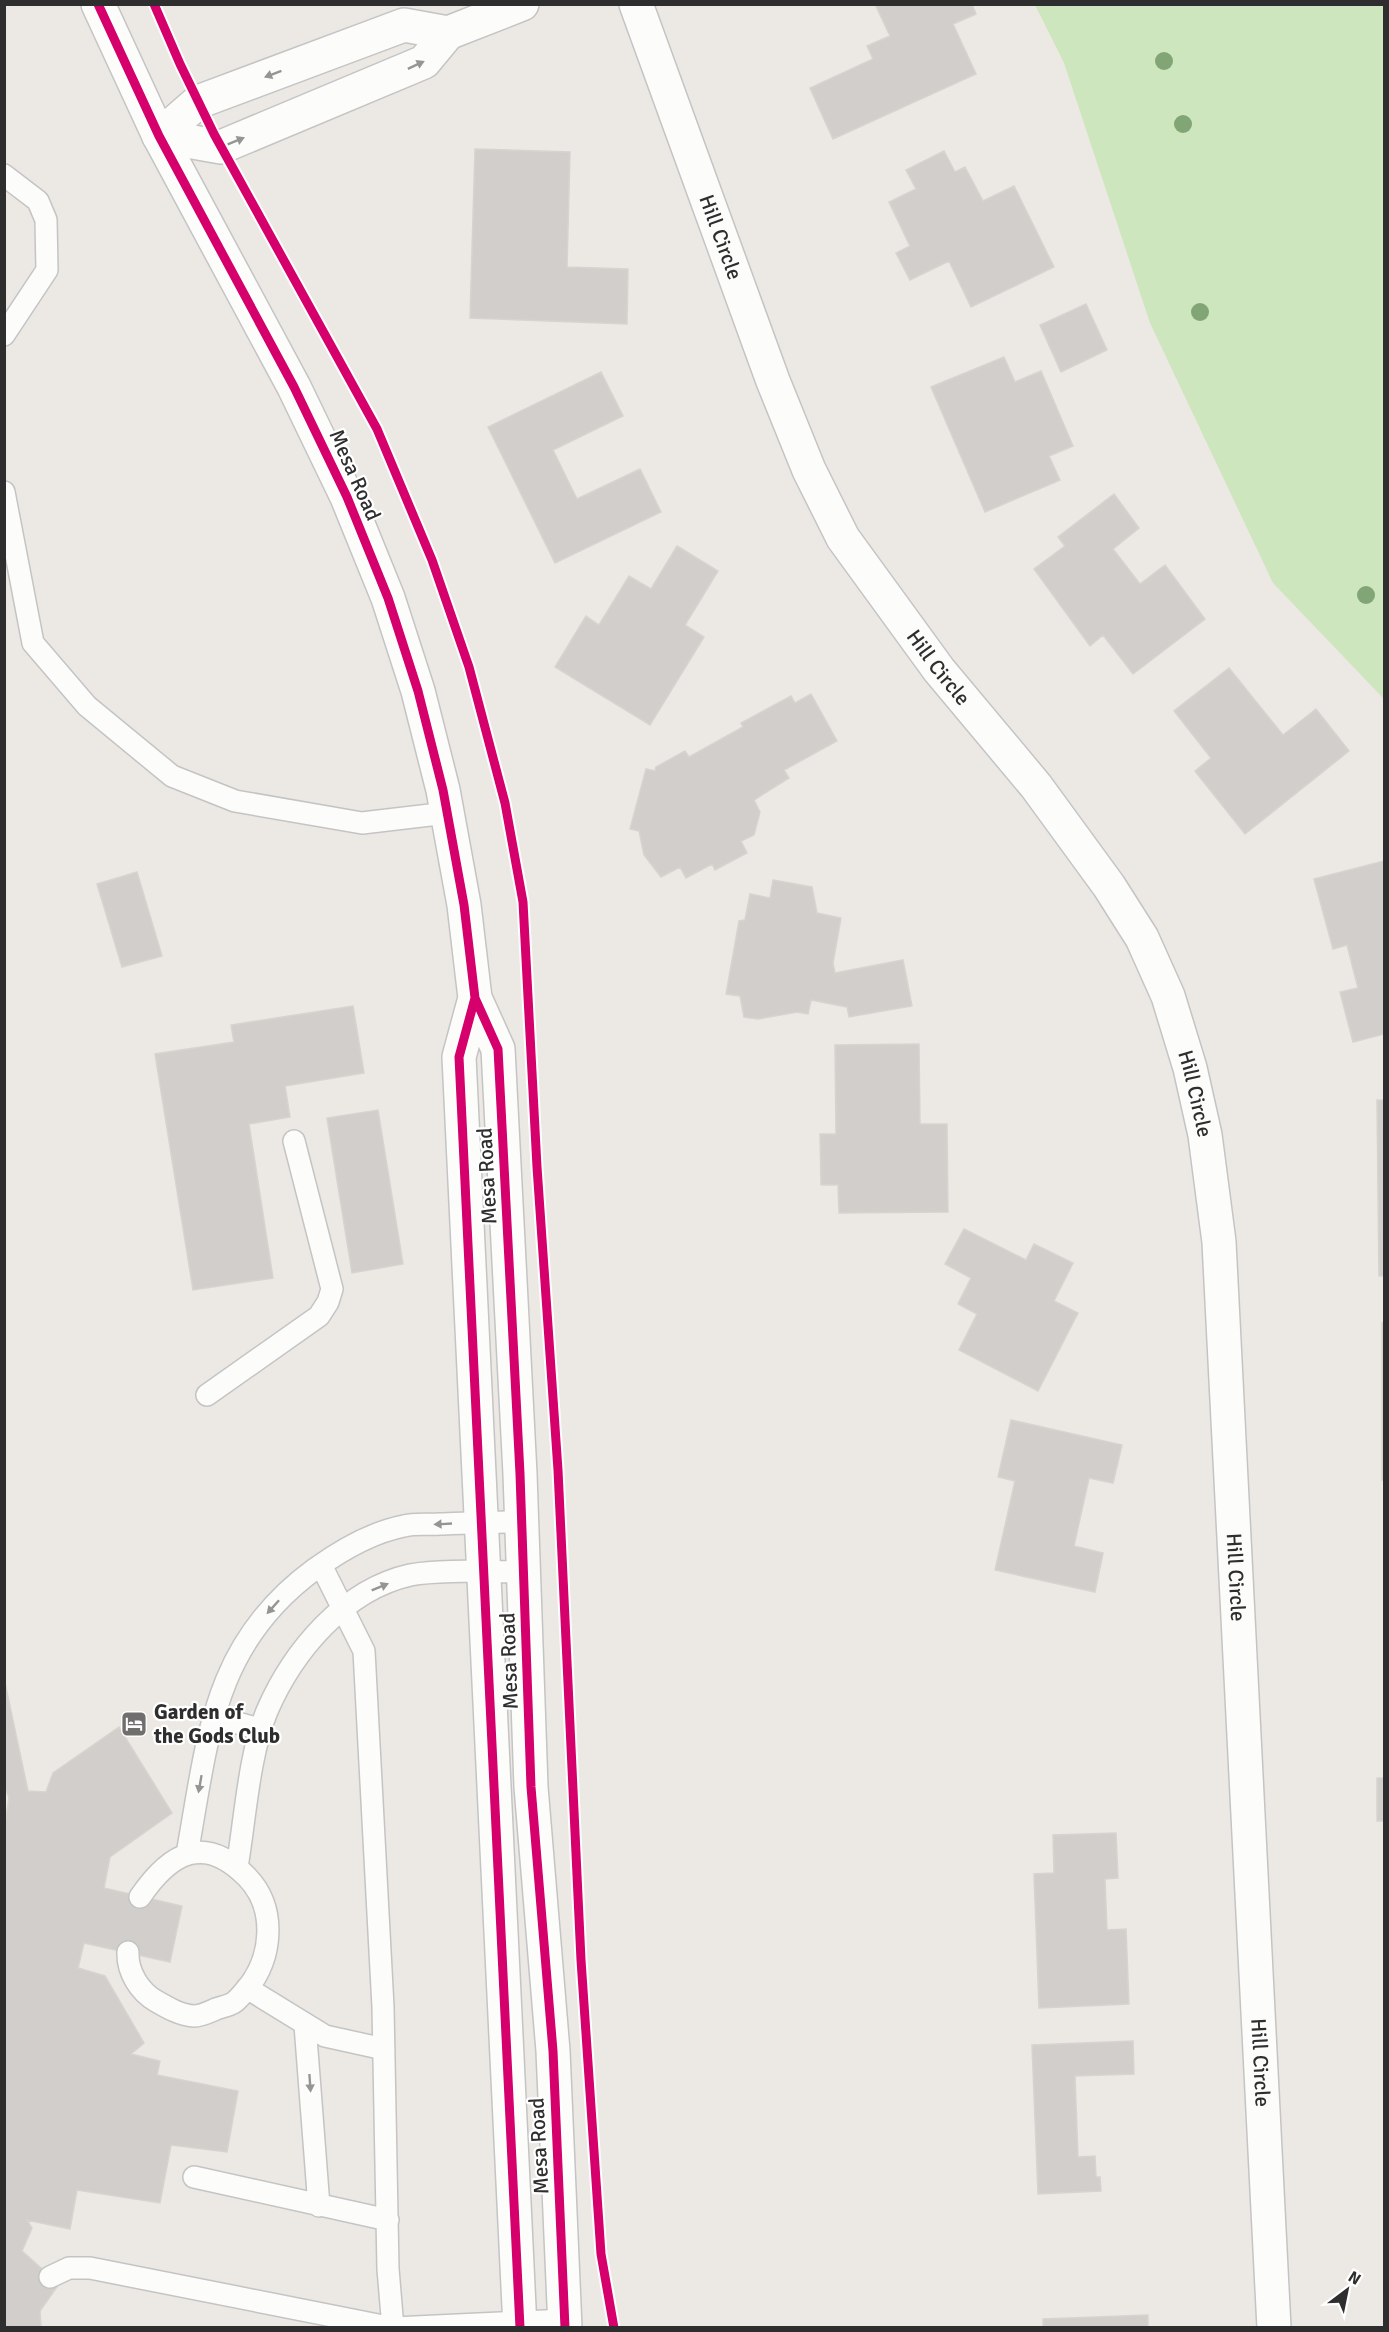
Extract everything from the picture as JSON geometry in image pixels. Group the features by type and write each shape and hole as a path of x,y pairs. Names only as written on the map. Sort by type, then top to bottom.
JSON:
{"main road":[{"name":"Mesa Road","path":"98,4 159,135 294,387 347,497 388,598 414,681 447,813 464,906 475,998 498,1049 522,1522 531,1786 553,2051 565,2324"},
{"path":"159,135 221,147 424,62 448,33 522,4"},
{"name":"Hill Circle","path":"636,4 773,381 810,470 843,538 932,661 1035,786 1109,886 1142,938 1151,957 1168,996 1190,1068 1205,1135 1219,1242 1274,2328"},
{"path":"159,135 198,102 404,25 448,33"},
{"path":"308,60 326,104"},
{"name":"Mesa Road","path":"475,998 459,1057 520,2324"}],"lane":[{"path":"4,175 38,201 46,220 47,270 4,335"},
{"path":"4,492 33,643 87,706 171,776 235,801 362,824 447,813"},
{"path":"207,1395 304,1329 320,1316 328,1302 332,1289 294,1142"},
{"path":"187,1854 213,1716 243,1645 261,1619 284,1594 321,1565 375,1535 405,1526 522,1522"},
{"path":"321,1565 364,1651 384,2049 393,2328"},
{"path":"237,1867 267,1711 296,1660 317,1633 343,1608 373,1589 411,1575 524,1572"},
{"path":"213,1716 262,1730"},
{"path":"128,1952 128,1962 145,1995 179,2013 197,2016 235,2002 247,1988 264,1955 268,1938 267,1914 255,1886 237,1867 218,1855 187,1854 168,1862 140,1897"},
{"path":"247,1988 325,2036 384,2049"},
{"path":"305,2025 319,2206"},
{"path":"194,2177 388,2220"},
{"path":"50,2277 69,2268 90,2268 393,2328 565,2324"}],"green space":[{"path":"1035,5 1384,5 1384,699 1273,583 1150,323 1064,63"}],"building":[{"path":"875,4 972,4 976,14 953,24 976,74 833,139 810,88 873,59 867,46 890,36"},
{"path":"475,149 570,152 567,267 628,269 627,324 470,318"},
{"path":"944,151 955,172 965,167 983,201 1014,186 1054,267 971,307 949,261 910,280 896,253 910,246 889,202 916,189 906,170"},
{"path":"1086,304 1107,350 1061,372 1040,325"},
{"path":"1004,357 1015,382 1041,371 1073,446 1049,456 1060,480 985,512 931,387"},
{"path":"601,372 623,416 553,450 577,499 640,469 661,512 555,563 488,427"},
{"path":"1114,494 1139,528 1113,549 1140,584 1165,565 1205,619 1133,674 1103,635 1090,646 1034,569 1065,546 1058,537"},
{"path":"677,546 718,571 685,625 704,637 650,725 555,667 586,616 599,625 629,576 651,589"},
{"path":"1229,668 1283,735 1316,709 1349,751 1245,834 1195,771 1211,758 1174,711"},
{"path":"811,694 837,741 784,770 789,778 754,800 760,812 754,835 741,841 747,853 715,870 712,864 686,878 680,867 661,877 644,855 639,831 630,829 646,769 655,771 656,767 685,751 689,757 743,727 741,723 791,696 795,703"},
{"path":"1384,861 1384,1034 1353,1042 1340,992 1358,988 1347,945 1333,949 1314,879"},
{"path":"137,872 162,956 122,967 97,884"},
{"path":"773,880 812,887 817,913 841,918 833,963 835,973 903,960 912,1006 849,1017 847,1007 811,1000 808,1014 797,1012 758,1019 744,1017 740,996 726,994 739,921 745,920 750,894 770,898"},
{"path":"353,1006 364,1073 285,1086 290,1117 249,1124 273,1278 193,1290 155,1054 234,1042 231,1025"},
{"path":"919,1044 920,1124 947,1124 948,1212 839,1213 838,1185 821,1185 820,1134 836,1134 835,1045"},
{"path":"1377,1100 1384,1100 1384,1276 1379,1276"},
{"path":"378,1110 403,1264 352,1273 327,1118"},
{"path":"964,1229 1026,1260 1034,1244 1073,1263 1054,1301 1078,1313 1038,1391 959,1350 977,1314 958,1304 971,1278 945,1264"},
{"path":"1382,1323 1384,1323 1384,1480 1382,1480"},
{"path":"1011,1420 1122,1445 1113,1483 1089,1478 1074,1546 1103,1553 1095,1592 995,1570 1015,1481 998,1477"},
{"path":"4,1678 28,1791 46,1792 53,1773 119,1727 172,1813 110,1857 104,1888 182,1906 170,1962 84,1943 78,1968 105,1976 144,2043 131,2054 160,2061 157,2075 238,2091 227,2152 171,2145 160,2203 77,2190 70,2229 27,2220 32,2228 22,2251 59,2284 40,2311 41,2328 4,2328 4,1832 9,1797 4,1786"},
{"path":"1377,1778 1384,1778 1384,1821 1377,1821"},
{"path":"1116,1833 1118,1878 1105,1879 1107,1930 1126,1929 1129,2004 1039,2008 1034,1874 1054,1873 1053,1835"},
{"path":"1133,2041 1134,2074 1075,2076 1078,2157 1095,2156 1096,2177 1100,2177 1101,2191 1038,2194 1032,2045"},
{"path":"1148,2315 1148,2328 1043,2328 1043,2319"}],"cycle path":[{"path":"98,4 159,136 294,387 347,497 388,598 418,691 443,790 464,905 475,998 498,1049 520,1474 531,1787 553,2051 565,2328"},
{"path":"154,4 214,134 377,429 432,560 469,667 505,803 523,902 537,1167 558,1470 581,1960 601,2254 614,2328"},
{"path":"475,998 459,1057 520,2328"}],"place":[{"name":"Garden of the Gods Club","path":"134,1724"}]}
